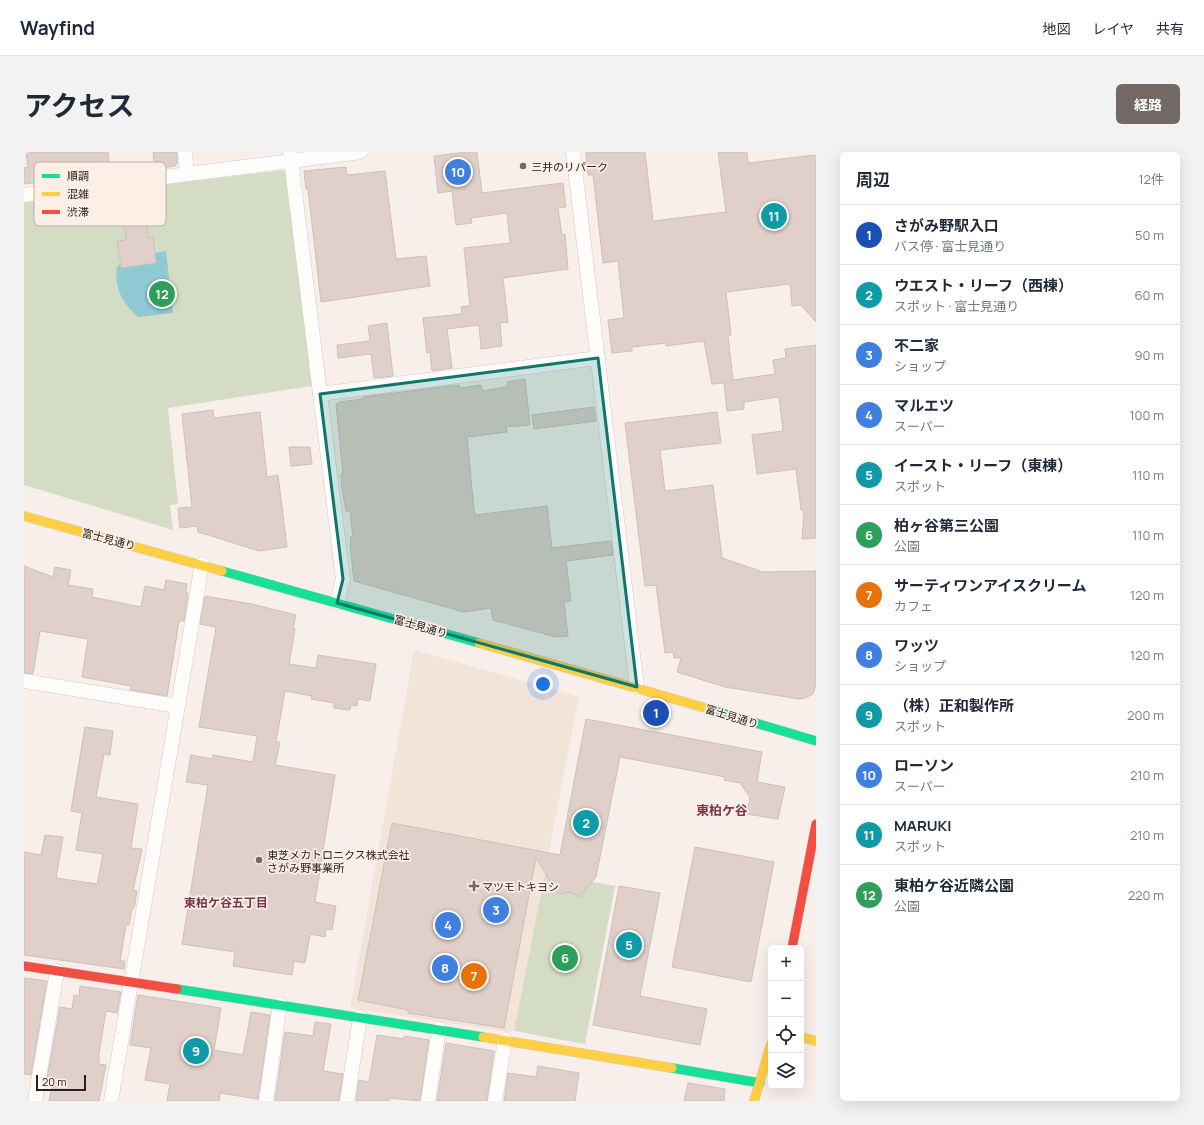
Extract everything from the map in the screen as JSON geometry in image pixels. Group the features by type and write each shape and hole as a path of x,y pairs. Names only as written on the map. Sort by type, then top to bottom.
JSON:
{"main road":[{"name":"富士見通り","path":"24,516 202,564 637,688 816,742"},
{"path":"793,945 816,824"},
{"path":"24,966 439,1029 760,1083"},
{"path":"804,1038 816,1041"},
{"path":"754,1101 768,1053"}],"street":[{"path":"184,152 187,174"},
{"path":"166,177 291,156 361,152"},
{"path":"573,152 637,688"},
{"path":"291,156 343,579 337,603"},
{"path":"24,195 34,194"},
{"path":"320,394 598,358"},
{"path":"111,1101 202,564"},
{"path":"24,681 177,706"},
{"path":"35,1101 56,972"},
{"path":"266,1101 280,1004"},
{"path":"347,1101 360,1017"},
{"path":"428,1101 439,1029"},
{"path":"495,1101 505,1040"}],"highlighted area":[{"path":"598,358 637,687 337,603 343,579 320,394"}],"shaded area":[{"path":"414,650 579,697 514,1031 507,1032 350,1008"}],"green space":[{"path":"285,170 312,386 168,408 178,504 170,505 173,530 24,485 24,201 34,200 34,226 166,226 166,184"},
{"path":"545,873 615,886 585,1044 514,1031"}],"water":[{"path":"166,251 173,313 138,317 132,312 120,295 116,275 117,267 120,264 121,268 156,263 155,253"}],"building":[{"path":"26,152 108,152 109,162 34,162 34,183 24,184 24,168 28,167"},
{"path":"153,152 177,152 177,163 175,166 166,167 166,162 154,162"},
{"path":"477,152 482,193 563,183 566,207 558,208 562,235 565,234 568,269 503,278 508,322 500,323 502,346 481,349 479,325 447,329 452,368 432,371 430,352 427,353 423,318 462,314 461,307 470,306 464,248 510,243 507,213 471,218 472,223 456,225 452,191 438,193 434,156"},
{"path":"586,152 645,152 653,221 726,212 718,152 747,152 748,163 816,155 816,322 801,305 792,306 790,284 726,292 731,335 728,336 733,380 775,374 773,360 786,358 785,349 816,345 816,538 802,539 804,511 801,510 796,469 757,474 752,435 783,431 779,397 744,402 744,409 727,411 724,383 712,384 704,341 666,346 666,343 632,347 632,351 612,353 608,320 624,318 618,261 603,263 593,175 588,175"},
{"path":"346,167 347,175 385,171 396,259 426,256 430,286 321,302 308,189 306,189 304,171"},
{"path":"125,226 147,226 148,238 153,237 156,263 121,268 117,241 126,240"},
{"path":"387,323 393,376 374,378 371,354 338,358 337,345 370,341 368,326"},
{"path":"525,379 530,425 506,427 507,432 467,437 474,510 475,515 547,506 552,548 611,541 613,555 566,561 571,601 564,602 568,636 556,637 493,620 491,608 464,612 354,581 350,544 350,537 353,537 350,511 346,511 342,488 341,474 343,474 336,404 339,402 363,399 363,397 459,385 460,388 481,385 482,391 507,387 507,382"},
{"path":"594,407 596,421 534,429 532,415"},
{"path":"213,410 214,418 260,412 267,477 278,475 287,547 259,551 198,532 197,526 180,528 178,508 192,507 182,414"},
{"path":"717,412 721,443 660,450 665,491 713,485 722,558 763,572 816,571 816,684 813,694 805,698 799,699 725,687 677,672 681,658 674,658 673,652 665,653 656,585 645,586 625,423"},
{"path":"289,447 310,447 312,464 291,466"},
{"path":"24,566 53,577 55,567 71,570 68,585 93,589 92,597 141,607 145,586 164,590 166,580 187,584 186,593 188,593 184,621 179,621 167,696 130,690 131,686 82,677 88,639 40,631 33,674 24,673"},
{"path":"205,596 252,604 296,615 289,664 316,668 318,655 376,664 370,701 358,699 357,706 351,705 350,710 334,708 334,703 311,699 312,696 285,691 276,742 280,742 275,765 335,775 315,902 336,906 332,930 326,929 325,937 310,934 305,963 294,961 292,975 233,966 235,952 182,944 208,785 186,782 191,755 212,759 213,755 253,762 257,736 199,727 216,627 200,624"},
{"path":"586,719 762,752 757,782 785,787 778,819 747,814 750,797 740,783 724,780 725,777 620,757 596,877 579,897 570,892 558,894 536,858 504,1028 408,1013 408,1010 358,1000 392,823 560,855"},
{"path":"85,727 113,731 110,755 104,754 96,797 138,804 131,848 142,849 133,890 137,891 134,908 132,908 129,925 126,925 120,961 125,961 124,969 24,955 24,852 41,855 45,835 63,837 56,878 97,884 103,854 76,850 82,813 71,811"},
{"path":"695,847 774,862 751,982 672,967"},
{"path":"619,886 660,893 640,996 707,1009 700,1045 593,1025"},
{"path":"24,978 47,981 31,1075 24,1074"},
{"path":"80,986 121,992 117,1013 106,1011 99,1054 99,1064 106,1065 99,1101 49,1101 53,1080 47,1079 60,1007 72,1009 74,995 79,996"},
{"path":"138,995 221,1008 214,1050 243,1055 251,1012 270,1015 258,1099 220,1093 219,1101 167,1101 170,1084 145,1080 151,1048 130,1045"},
{"path":"315,1022 331,1024 323,1071 343,1074 339,1101 275,1101 285,1032 313,1036"},
{"path":"377,1035 404,1039 404,1036 429,1040 420,1101 389,1098 389,1101 356,1101 359,1080 369,1082"},
{"path":"446,1043 494,1051 487,1101 437,1101"},
{"path":"538,1066 579,1073 575,1101 504,1101 508,1073 536,1077"},
{"path":"688,1083 725,1089 724,1101 684,1101"}],"traffic: fast":[{"path":"222,571 479,643"},
{"path":"709,709 816,741"},
{"path":"177,989 483,1037"},
{"path":"672,1068 760,1083"}],"traffic: slow":[{"path":"24,516 222,571"},
{"path":"479,643 709,709"},
{"path":"483,1037 672,1068"},
{"path":"804,1038 816,1041"},
{"path":"754,1101 768,1053"}],"traffic: jam":[{"path":"793,945 816,824"},
{"path":"24,966 177,989"}],"place":[{"name":"三井のリパーク","path":"523,166"},
{"name":"ローソン","path":"458,172"},
{"name":"MARUKI","path":"774,216"},
{"name":"東柏ケ谷近隣公園","path":"162,294"},
{"name":"さがみ野駅入口","path":"656,713"},
{"name":"ウエスト・リーフ（西棟）","path":"586,823"},
{"name":"東芝メカトロニクス株式会社 さがみ野事業所","path":"259,860"},
{"name":"マツモトキヨシ","path":"474,886"},
{"name":"不二家","path":"496,910"},
{"name":"マルエツ","path":"448,925"},
{"name":"イースト・リーフ（東棟）","path":"629,945"},
{"name":"柏ヶ谷第三公園","path":"565,958"},
{"name":"ワッツ","path":"445,968"},
{"name":"サーティワンアイスクリーム","path":"474,976"},
{"name":"（株）正和製作所","path":"196,1051"}],"district":[{"name":"東柏ケ谷","path":"722,810"},
{"name":"東柏ケ谷五丁目","path":"226,902"}]}
